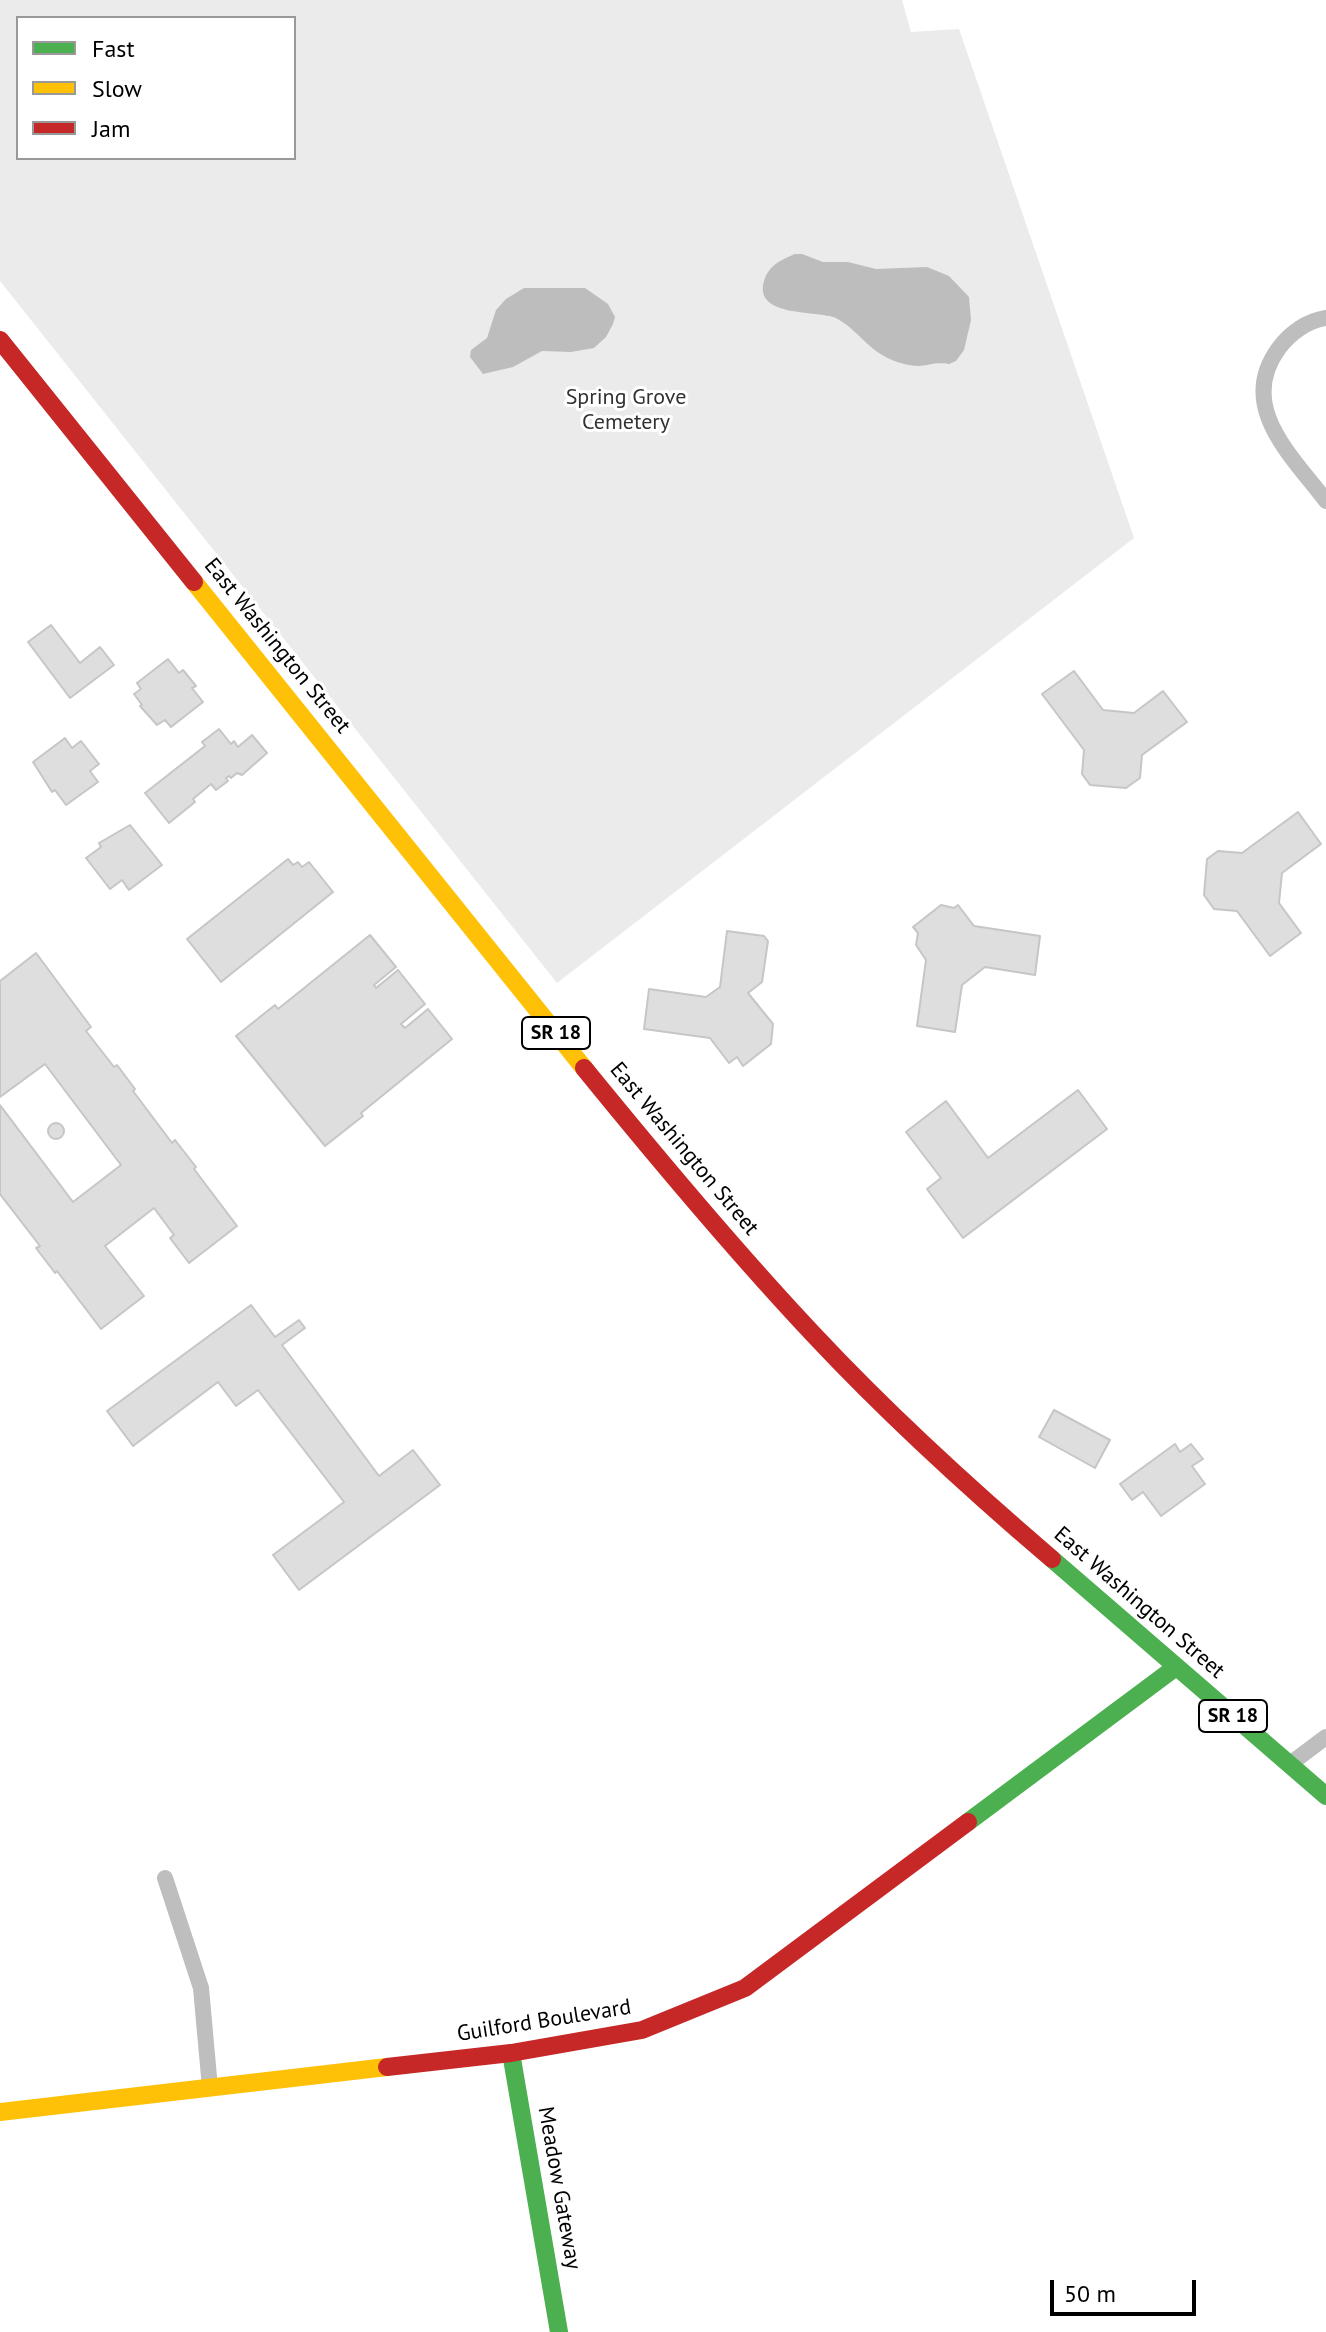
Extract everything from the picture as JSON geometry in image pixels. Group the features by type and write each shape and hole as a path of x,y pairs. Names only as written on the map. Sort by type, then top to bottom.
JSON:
{"main road":[{"name":"East Washington Street","path":"0,340 695,1202 815,1336 979,1496 1326,1796"},
{"name":"Guilford Boulevard","path":"0,2112 511,2053 642,2030 745,1988 1176,1667"},
{"name":"Meadow Gateway","path":"511,2053 559,2332"}],"street":[{"path":"1326,318 1302,326 1285,340 1272,357 1263,391 1265,411 1272,430 1326,501"},
{"path":"1290,1764 1326,1737"},
{"path":"165,1878 201,1988 210,2088"}],"green space":[{"name":"Spring Grove Cemetery","path":"0,0 902,0 911,32 959,29 1134,538 557,983 0,281"}],"shaded area":[{"path":"795,254 823,262 848,262 876,269 927,267 949,276 969,297 971,320 964,350 956,361 949,364 903,364 879,353 836,318 777,307 763,293 766,275 780,261"},
{"path":"524,288 585,288 608,304 615,317 613,324 606,337 594,348 571,352 542,351 513,367 483,374 470,357 471,350 487,338 496,310 506,299"}],"building":[{"path":"51,625 80,663 100,647 114,665 70,698 28,642"},
{"path":"168,659 179,673 183,670 196,686 192,688 203,702 171,727 165,720 157,725 134,694 141,689 137,683"},
{"path":"1074,671 1103,710 1134,713 1163,691 1187,722 1142,755 1140,778 1126,788 1090,785 1082,774 1084,750 1042,694"},
{"path":"219,729 231,744 234,741 238,747 252,735 267,753 242,775 237,773 226,778 228,781 216,790 211,784 169,823 145,793 205,746 202,742"},
{"path":"65,738 72,748 81,741 99,764 90,771 98,782 66,805 55,790 52,792 33,762"},
{"path":"1298,812 1321,844 1282,873 1279,903 1301,933 1270,956 1237,911 1214,909 1204,895 1207,859 1218,851 1242,853"},
{"path":"130,825 162,865 129,890 122,880 110,889 86,858 101,847 99,843"},
{"path":"288,859 293,865 298,862 302,867 309,862 333,892 221,982 187,939"},
{"path":"941,905 954,908 958,905 974,926 1040,936 1035,975 985,967 962,985 955,1032 917,1026 926,960 916,945 918,933 913,927"},
{"path":"727,931 764,936 768,941 762,982 748,993 773,1024 771,1044 743,1066 737,1057 729,1063 710,1038 644,1029 649,989 706,997 720,987"},
{"path":"370,935 396,967 374,985 376,988 398,970 425,1004 401,1024 405,1028 428,1009 452,1039 325,1146 236,1036 275,1005 278,1009"},
{"path":"36,953 91,1027 86,1031 114,1067 117,1065 172,1143 175,1140 196,1167 194,1169 237,1226 189,1263 170,1238 174,1235 154,1208 105,1246 144,1296 101,1329 36,1248 40,1246 0,1194 0,1105 73,1202 121,1165 45,1064 0,1097 0,981"},
{"path":"1078,1090 1107,1129 963,1238 927,1189 941,1178 906,1132 946,1101 988,1158"},
{"path":"56,1123 62,1125 62,1137 56,1139 50,1137 48,1131 50,1125"},
{"path":"251,1305 275,1337 299,1320 305,1328 282,1345 379,1476 413,1450 440,1485 299,1590 273,1555 344,1502 258,1390 236,1406 218,1382 133,1446 107,1411"},
{"path":"1054,1410 1110,1440 1095,1468 1039,1437"},
{"path":"1175,1444 1180,1452 1191,1444 1203,1459 1192,1466 1205,1484 1161,1516 1143,1492 1132,1500 1120,1484"}],"traffic: fast":[{"path":"1052,1559 1326,1796"},
{"path":"968,1822 1176,1667"},
{"path":"511,2053 559,2332"}],"traffic: slow":[{"path":"194,582 584,1068"},
{"path":"0,2112 387,2067"}],"traffic: jam":[{"path":"0,340 194,582"},
{"path":"584,1068 696,1203 814,1335 930,1450 1052,1559"},
{"path":"387,2067 511,2053 642,2030 745,1988 968,1822"}]}
